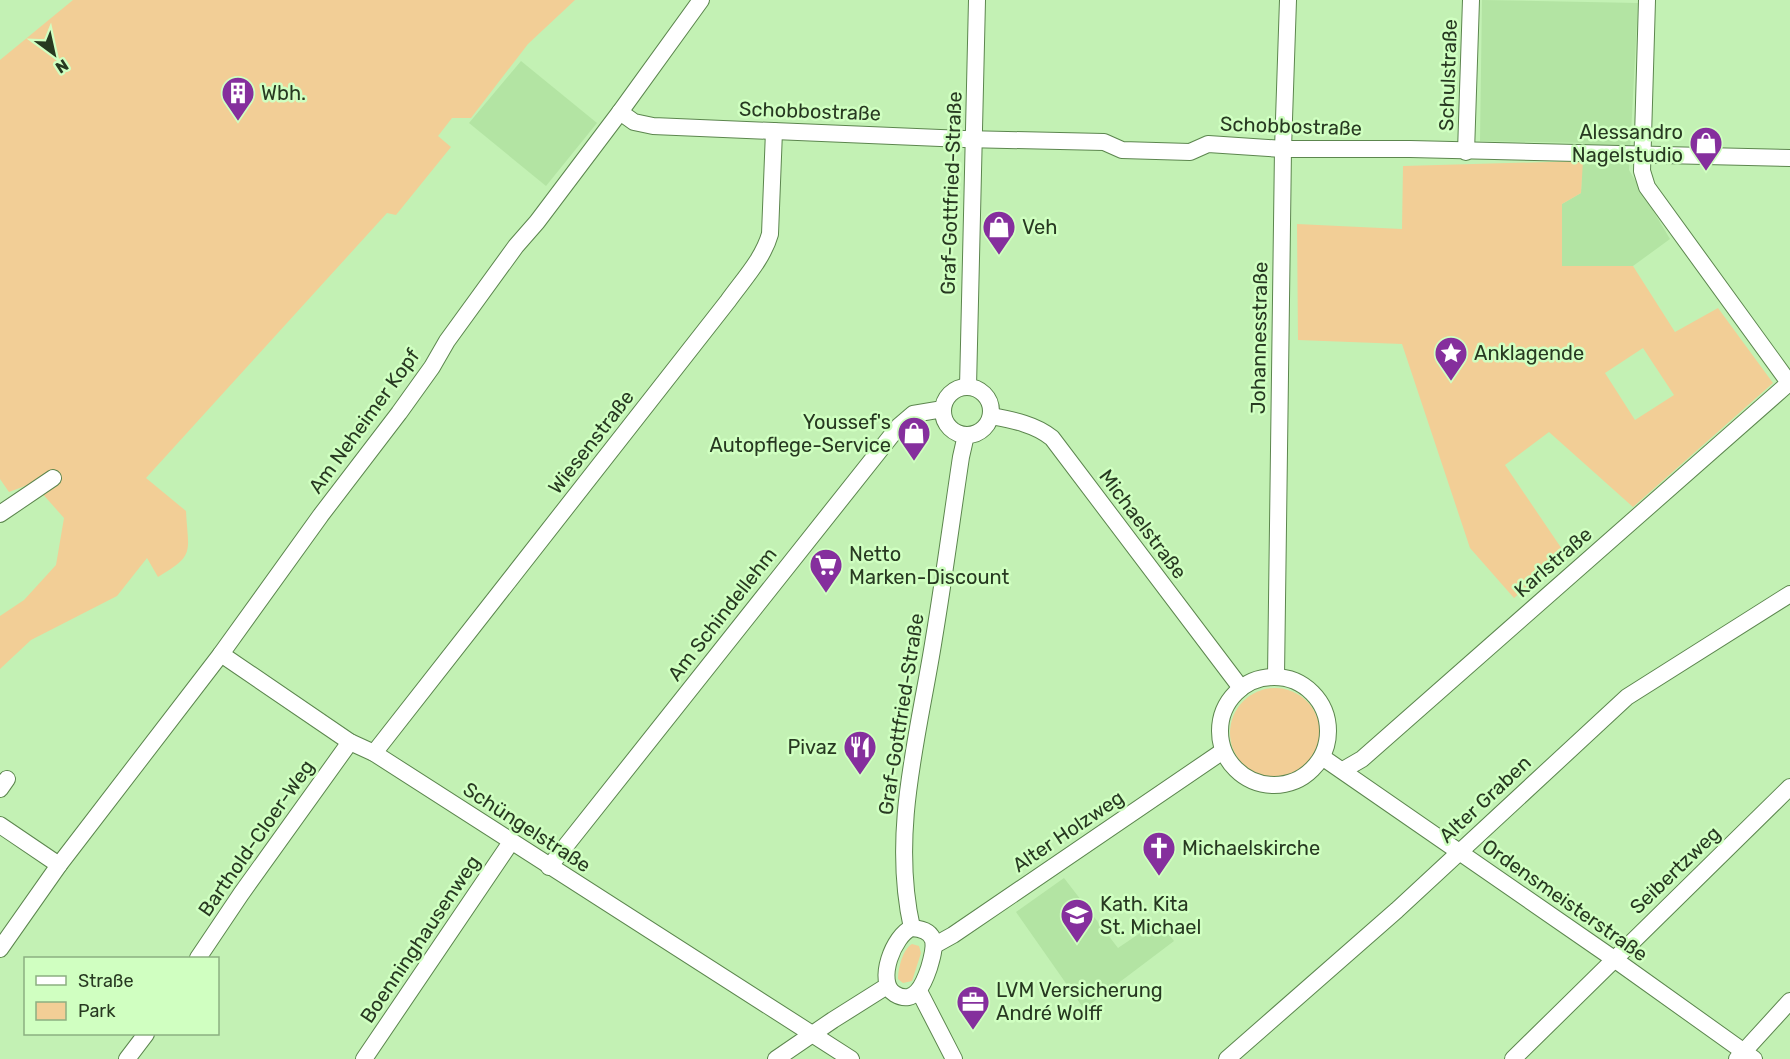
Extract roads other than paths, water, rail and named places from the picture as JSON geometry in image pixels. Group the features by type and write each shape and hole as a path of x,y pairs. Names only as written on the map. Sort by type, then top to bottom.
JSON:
{"street":[{"name":"Am Neheimer Kopf","path":"0,949 59,865 221,654 432,367 447,342 516,246 537,222 620,112 701,0"},
{"name":"Graf-Gottfried-Straße","path":"968,387 977,0"},
{"name":"Johannesstraße","path":"1276,676 1283,149 1288,0"},
{"name":"Schulstraße","path":"1466,152 1471,0"},
{"path":"1647,0 1641,171 1647,188 1788,377"},
{"name":"Schobbostraße","path":"620,112 634,122 653,126 1104,142 1122,150 1190,152 1208,144 1283,149 1790,158"},
{"name":"Wiesenstraße","path":"374,753 761,257 770,234 774,130"},
{"name":"Karlstraße","path":"1343,770 1362,759 1788,377"},
{"path":"968,387 975,388 986,396 990,402 991,416 982,430 966,435 957,433 950,427 943,409 949,396 961,388 968,387"},
{"name":"Am Schindellehm","path":"549,867 899,426 913,414 943,409"},
{"name":"Michaelstraße","path":"991,416 1031,426 1052,438 1241,688"},
{"name":"Graf-Gottfried-Straße","path":"912,928 904,874 904,834 909,783 966,435"},
{"path":"0,514 54,478"},
{"name":"Alter Graben","path":"1227,1059 1397,910 1458,851 1627,698 1790,594"},
{"name":"Schüngelstraße","path":"221,654 351,742 374,753 811,1034"},
{"path":"1276,676 1305,686 1317,696 1325,710 1328,742 1322,757 1310,771 1297,780 1268,785 1254,782 1236,769 1224,751 1220,729 1223,712 1230,698 1254,680 1276,676"},
{"name":"Barthold-Cloer-Weg","path":"199,957 241,894 351,742"},
{"name":"Alter Holzweg","path":"935,945 1224,751"},
{"name":"Ordensmeisterstraße","path":"1322,757 1614,959 1745,1057"},
{"name":"Seibertzweg","path":"1513,1059 1790,787"},
{"path":"0,825 59,865"},
{"name":"Boenninghausenweg","path":"364,1059 512,842"},
{"path":"912,928 927,932 935,945 920,991 908,997 893,993 887,986 886,975 897,940 903,932 912,928"},
{"path":"777,1059 811,1034 887,986"},
{"path":"920,991 954,1059"},
{"path":"1745,1057 1790,1001"},
{"path":"811,1034 851,1059"},
{"path":"127,1059 145,1035"}],"place":[{"name":"Wbh.","path":"238,122"},
{"name":"Alessandro Nagelstudio","path":"1706,172"},
{"name":"Veh","path":"999,256"},
{"name":"Anklagende","path":"1451,382"},
{"name":"Youssef's Autopflege-Service","path":"914,462"},
{"name":"Netto Marken-Discount","path":"826,594"},
{"name":"Pivaz","path":"860,776"},
{"name":"Michaelskirche","path":"1159,877"},
{"name":"Kath. Kita St. Michael","path":"1077,944"},
{"name":"LVM Versicherung André Wolff","path":"973,1031"}]}
